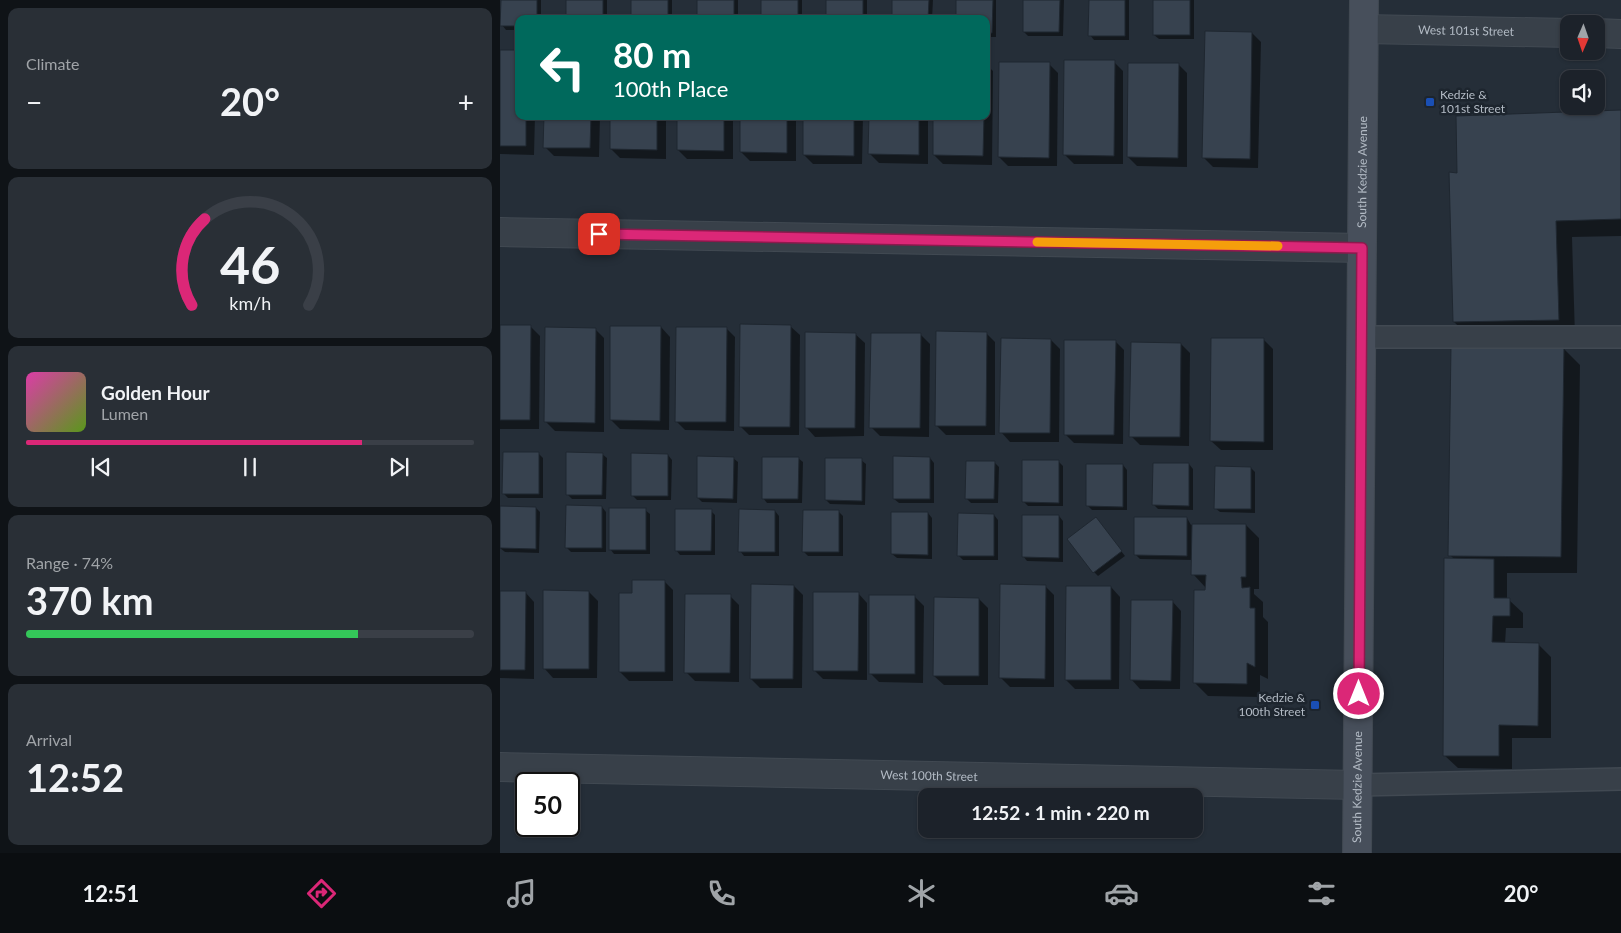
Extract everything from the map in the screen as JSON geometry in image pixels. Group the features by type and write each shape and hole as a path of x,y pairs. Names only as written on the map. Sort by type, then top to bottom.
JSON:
{"main road":[{"name":"South Kedzie Avenue","path":"1357,853 1364,0"}],"street":[{"name":"West 101st Street","path":"1364,29 1560,33"},
{"path":"1605,33 1621,34"},
{"path":"500,232 1362,248"},
{"name":"West 100th Street","path":"500,767 1358,784"}],"lane":[{"path":"1361,337 1621,338"},
{"path":"1358,784 1621,779"}],"building":[{"path":"501,0 537,0 537,15 515,15 515,26 500,26"},
{"path":"566,0 603,0 603,15 566,15"},
{"path":"631,0 668,0 668,15 631,15"},
{"path":"697,0 734,0 734,15 697,15"},
{"path":"761,0 798,0 798,15 761,15"},
{"path":"826,0 863,0 863,15 826,15"},
{"path":"892,0 929,0 928,15 892,15"},
{"path":"956,0 993,0 992,33 990,33 990,15 956,15"},
{"path":"1023,0 1060,0 1059,32 1023,32"},
{"path":"1089,0 1125,0 1125,36 1088,36"},
{"path":"1153,0 1190,0 1190,35 1153,35"},
{"path":"1205,31 1252,32 1250,159 1202,158"},
{"path":"500,50 515,50 515,120 526,120 526,146 500,146"},
{"path":"1064,60 1115,60 1114,156 1063,155"},
{"path":"999,62 1050,62 1049,158 998,157"},
{"path":"1128,63 1179,63 1178,158 1127,157"},
{"path":"1621,110 1621,219 1556,221 1559,320 1453,322 1449,172 1457,173 1456,116 1560,112 1560,115 1605,115 1605,111"},
{"path":"544,120 591,120 590,148 543,148"},
{"path":"610,120 657,120 657,150 610,149"},
{"path":"677,120 724,120 724,151 677,150"},
{"path":"740,120 787,120 787,153 740,152"},
{"path":"803,120 854,120 854,156 803,155"},
{"path":"869,120 919,120 919,155 868,154"},
{"path":"933,120 984,120 983,156 933,155"},
{"path":"740,324 791,325 790,427 739,427"},
{"path":"500,325 531,325 530,420 500,420"},
{"path":"610,326 661,326 660,421 610,420"},
{"path":"545,327 596,328 595,423 544,422"},
{"path":"676,327 727,327 726,422 675,422"},
{"path":"936,331 987,332 986,426 935,426"},
{"path":"805,332 856,333 855,428 805,428"},
{"path":"871,333 921,333 920,428 869,428"},
{"path":"1001,338 1051,339 1050,433 999,433"},
{"path":"1211,338 1264,338 1264,442 1210,441"},
{"path":"1064,340 1116,340 1114,435 1064,435"},
{"path":"1131,342 1181,343 1180,437 1129,437"},
{"path":"1451,345 1564,347 1561,557 1448,556"},
{"path":"503,452 539,452 539,494 502,494"},
{"path":"566,452 603,453 602,495 566,495"},
{"path":"631,453 668,454 668,496 631,496"},
{"path":"697,456 734,457 733,499 697,498"},
{"path":"893,456 930,457 930,499 893,499"},
{"path":"762,457 799,457 798,499 762,499"},
{"path":"825,458 862,458 862,501 825,500"},
{"path":"1022,460 1059,460 1059,503 1022,502"},
{"path":"966,461 995,461 994,499 965,499"},
{"path":"1153,463 1189,463 1189,506 1152,505"},
{"path":"1086,464 1123,464 1123,507 1086,506"},
{"path":"1215,466 1251,467 1251,509 1214,509"},
{"path":"566,505 602,506 602,548 565,548"},
{"path":"500,506 536,507 536,549 500,548"},
{"path":"609,508 646,508 646,550 609,550"},
{"path":"675,509 712,509 711,551 675,551"},
{"path":"739,509 775,510 775,552 738,552"},
{"path":"803,510 839,510 839,552 802,552"},
{"path":"891,512 928,512 928,555 891,554"},
{"path":"958,513 994,514 994,556 957,556"},
{"path":"1022,515 1059,515 1059,558 1022,557"},
{"path":"1096,517 1122,551 1093,573 1067,539"},
{"path":"1134,517 1187,517 1187,556 1134,555"},
{"path":"1192,524 1246,524 1246,577 1241,577 1242,588 1250,587 1250,608 1255,608 1255,667 1247,663 1247,684 1193,683 1194,590 1205,590 1206,575 1191,575"},
{"path":"1444,558 1494,559 1494,598 1510,598 1510,616 1493,616 1492,642 1539,643 1538,726 1499,725 1499,756 1443,756"},
{"path":"632,580 665,580 665,672 619,672 619,593 632,593"},
{"path":"751,584 794,585 793,679 750,679"},
{"path":"1000,584 1046,585 1045,679 999,678"},
{"path":"1066,586 1111,586 1111,680 1065,680"},
{"path":"543,590 589,591 589,669 543,669"},
{"path":"500,591 526,591 525,670 500,670"},
{"path":"813,592 859,592 858,671 813,671"},
{"path":"685,594 731,594 730,673 684,673"},
{"path":"869,595 915,595 915,674 869,674"},
{"path":"934,597 979,598 979,676 933,676"},
{"path":"1131,600 1173,600 1171,681 1130,680"}],"slow traffic":[{"path":"1037,242 1278,246"}],"place":[{"name":"Kedzie & 101st Street","path":"1430,102"},
{"name":"Kedzie & 100th Street","path":"1315,705"}],"route":[{"path":"599,234 1362,248 1359,694"}]}
